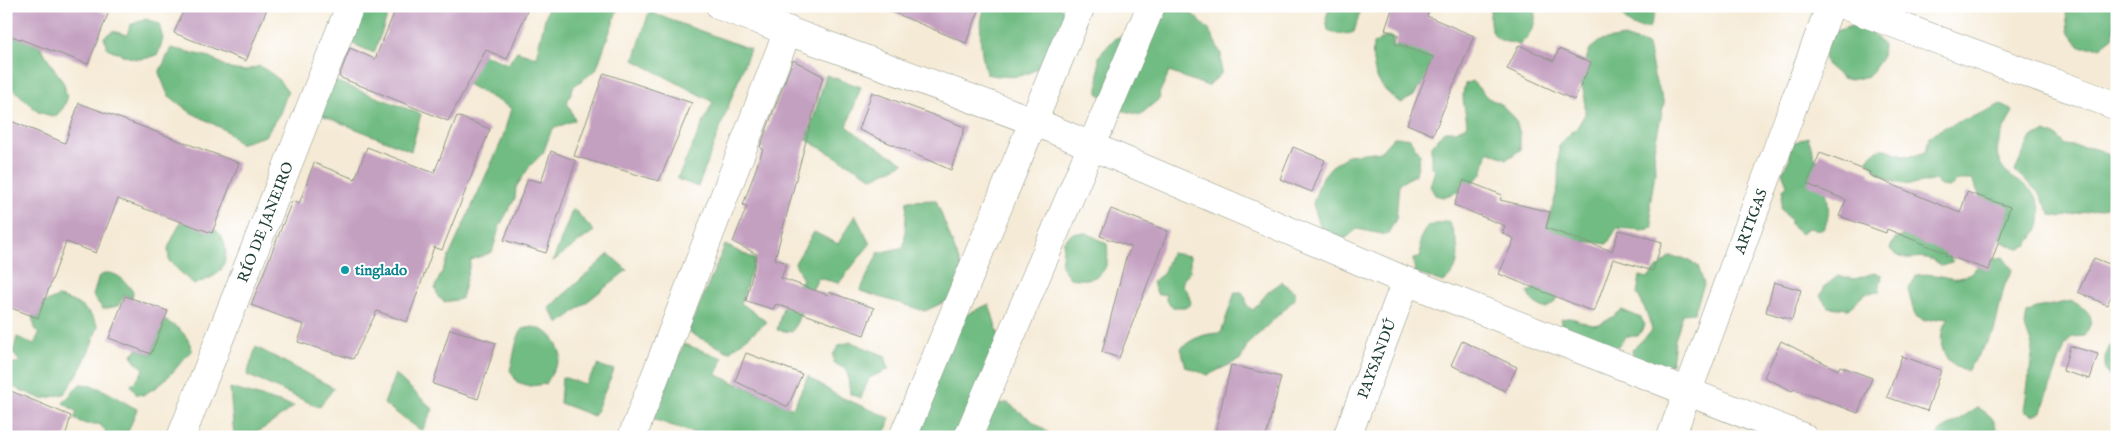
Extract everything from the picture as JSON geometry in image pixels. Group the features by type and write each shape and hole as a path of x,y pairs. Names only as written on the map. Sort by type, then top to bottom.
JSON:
{"street":[{"name":"RÍO DE JANEIRO","path":"181,437 350,6"},
{"path":"720,6 1033,121 1406,281 1803,437"},
{"path":"903,437 1082,6"},
{"path":"968,437 1151,6"},
{"name":"ARTIGAS","path":"1671,437 1830,6"},
{"path":"1846,6 2117,106"},
{"path":"632,437 788,30"},
{"name":"PAYSANDÚ","path":"1347,437 1406,281"}],"green space":[{"path":"359,6 391,6 374,53 346,41"},
{"path":"548,6 619,6 596,70 574,86 567,102 575,120 552,129 543,153 530,166 516,187 515,199 500,225 492,252 471,260 461,299 445,302 438,297 435,287 502,140 511,108 452,76 480,53 508,64 517,51 536,57"},
{"path":"985,6 1057,6 1062,8 1066,24 1052,51 1037,68 1017,76 986,74 980,31"},
{"path":"1154,6 1185,7 1209,30 1221,54 1221,74 1208,86 1169,72 1159,94 1160,98 1140,115 1113,108 1098,93 1099,56 1114,39 1132,31"},
{"path":"1330,6 1358,6 1360,12 1354,32 1340,34 1328,30 1326,18"},
{"path":"1492,6 1532,6 1535,17 1533,28 1527,38 1519,45 1501,40 1493,33 1490,19"},
{"path":"1619,6 1671,6 1657,7 1649,28 1630,24"},
{"path":"2072,6 2117,6 2113,37 2100,47 2080,47 2068,31 2066,13"},
{"path":"649,12 750,49 698,187 677,179 713,102 634,60"},
{"path":"146,19 159,24 163,39 158,54 138,59 107,48 104,37 113,31 127,35 130,25"},
{"path":"1864,22 1883,45 1882,58 1869,76 1850,80 1842,78 1826,64 1823,51 1836,31"},
{"path":"6,34 40,46 64,84 67,99 63,108 55,117 38,112 6,82"},
{"path":"1387,36 1394,38 1392,45 1407,48 1414,44 1434,47 1435,88 1419,86 1414,96 1401,103 1386,91 1377,78 1375,71 1373,44"},
{"path":"1624,37 1648,45 1654,76 1664,103 1654,149 1655,172 1650,205 1653,228 1644,230 1617,228 1607,244 1583,241 1571,255 1556,301 1546,309 1532,300 1528,292 1534,289 1552,244 1545,234 1558,187 1559,145 1578,126 1585,114 1585,99 1580,76 1590,49 1600,41"},
{"path":"171,48 210,57 230,69 243,71 260,66 276,77 288,91 280,113 265,136 239,144 225,130 190,112 168,95 159,73"},
{"path":"826,75 861,87 847,126 862,138 904,163 873,178 807,140"},
{"path":"327,78 421,114 411,151 314,112"},
{"path":"1472,81 1488,98 1502,105 1515,118 1520,134 1520,150 1507,159 1488,151 1482,174 1470,188 1443,197 1435,195 1430,186 1435,170 1431,166 1431,147 1444,131 1456,131 1467,125 1463,100 1464,90 1465,84"},
{"path":"2000,104 2013,111 1999,140 1998,158 2008,174 2031,190 2037,198 2040,207 2040,224 2037,230 2028,245 2018,249 2003,242 1972,180 1959,180 1949,187 1940,186 1935,180 1914,184 1898,183 1890,180 1867,161 1877,150 1882,149 1910,156 1926,152 1929,137 1945,127"},
{"path":"2046,132 2059,138 2066,145 2099,150 2117,163 2117,195 2105,208 2062,217 2051,215 2038,192 2015,171 2031,137"},
{"path":"1394,137 1409,138 1420,155 1416,174 1399,184 1396,219 1387,235 1357,229 1345,239 1321,229 1313,204 1321,179 1331,167 1348,155 1381,151"},
{"path":"1808,137 1824,185 1828,210 1827,221 1822,230 1808,228 1801,234 1790,224 1790,220 1781,209 1783,190 1787,185 1782,172 1790,158 1790,144"},
{"path":"936,200 970,290 925,311 860,291 878,253 904,247 907,201"},
{"path":"573,208 594,231 553,261"},
{"path":"855,215 870,244 839,283 818,278 792,332 777,330 787,292 803,280 795,263 814,232 838,244"},
{"path":"181,221 215,230 223,238 225,244 226,256 219,272 211,278 194,285 169,261 168,248"},
{"path":"1448,221 1457,245 1458,253 1455,270 1443,282 1415,273 1413,259 1421,257 1420,239 1427,226"},
{"path":"1914,231 1936,236 1953,262 1942,266 1927,258 1902,257 1896,255 1890,249 1894,240"},
{"path":"1073,233 1087,233 1107,244 1108,254 1105,268 1096,277 1089,279 1070,278 1061,266 1064,241"},
{"path":"725,245 755,259 741,303 767,322 729,352 688,332"},
{"path":"1171,253 1190,256 1190,272 1184,278 1182,286 1187,290 1191,303 1188,307 1172,307 1166,300 1166,294 1158,295 1152,282 1163,274"},
{"path":"609,254 627,270 559,324 549,308"},
{"path":"1670,257 1683,258 1698,266 1704,284 1694,313 1683,314 1675,340 1672,364 1658,371 1634,362 1632,350 1652,331 1646,312 1637,294 1640,276 1647,278"},
{"path":"2003,257 2012,269 2004,287 1994,332 1967,371 1958,368 1946,357 1941,342 1944,325 1948,317 1925,321 1915,316 1908,290 1917,275 1927,274 1958,278 1966,276 1982,261"},
{"path":"107,273 119,277 133,292 132,298 125,295 118,306 103,309 93,296 99,276"},
{"path":"1874,273 1882,275 1879,292 1866,293 1848,309 1828,307 1820,296 1825,286 1838,276 1855,279"},
{"path":"1282,282 1295,292 1295,299 1247,345 1241,359 1208,375 1186,367 1181,348 1190,341 1200,337 1221,333 1235,292 1242,292 1246,299 1246,305 1253,310 1269,291"},
{"path":"58,297 82,307 91,315 98,326 84,362 64,394 42,399 6,384 6,362 11,364 20,362 13,353 17,337 34,344 39,334 35,328 32,316 38,318 44,303"},
{"path":"2072,301 2087,311 2091,319 2090,324 2084,336 2072,337 2065,346 2041,412 2033,415 2024,411 2033,349 2025,326 2027,313 2036,308"},
{"path":"989,304 999,336 959,437 912,437 957,319"},
{"path":"1622,310 1641,318 1645,325 1638,336 1627,336 1609,355 1561,332 1561,319 1572,318 1593,325 1606,321"},
{"path":"164,320 182,332 188,339 192,350 158,386 143,395 136,394 131,385 144,368 135,362 132,354 138,349 151,354"},
{"path":"539,328 552,337 561,356 546,384 530,386 517,382 510,370 517,339 522,329"},
{"path":"851,342 885,356 889,369 869,378 861,398 850,394 847,370 834,363 833,355 839,345"},
{"path":"2117,343 2117,377 2110,377 2105,371 2105,357 2110,346"},
{"path":"684,344 723,358 717,375 793,408 808,376 836,395 890,418 884,437 706,437 652,419"},
{"path":"256,347 334,388 319,407 247,375"},
{"path":"598,365 614,370 594,416 560,403 562,377 585,384"},
{"path":"395,374 433,409 422,431 384,404"},
{"path":"80,384 102,390 137,409 126,437 101,437 106,431 99,424 86,424 74,419 77,412 63,403"},
{"path":"230,388 294,406 259,431 234,437"},
{"path":"1008,403 1050,434 1068,437 970,437 988,404"},
{"path":"1977,408 1990,416 1994,422 1996,437 1936,437 1940,431"}],"building":[{"path":"6,6 88,6 108,14 88,64 6,34"},
{"path":"185,6 268,6 246,61 174,33"},
{"path":"397,6 529,6 507,59 486,50 448,121 339,77 350,48 375,59"},
{"path":"878,6 981,6 966,43"},
{"path":"1393,6 1431,6 1427,16 1474,36 1433,135 1407,124 1433,57 1395,44 1398,35 1385,30"},
{"path":"1519,45 1554,61 1559,49 1591,63 1574,100 1507,69"},
{"path":"793,60 823,76 775,259 787,263 781,278 828,295 829,292 874,308 864,335 776,304 773,309 746,301 757,254 733,242 747,206 743,205 763,149 760,147"},
{"path":"604,73 692,103 659,181 574,156"},
{"path":"872,92 965,127 951,170 859,130"},
{"path":"79,103 239,163 212,233 118,199 96,253 66,242 38,318 6,306 6,119 65,143"},
{"path":"457,116 490,129 442,250 434,247 407,322 377,311 353,359 298,342 304,325 251,305 292,201 299,204 314,163 355,179 367,147 434,173"},
{"path":"1293,147 1325,160 1312,192 1280,179"},
{"path":"551,151 576,161 546,253 504,240 528,179 541,182"},
{"path":"1820,153 1870,172 1869,175 1960,213 1967,192 2010,207 1989,270 1945,255 1946,253 1887,229 1886,233 1839,216 1846,200 1807,184"},
{"path":"1464,180 1502,195 1500,200 1550,212 1546,228 1612,251 1619,230 1662,242 1653,271 1613,259 1594,312 1499,274 1514,239 1502,233 1505,226 1454,205"},
{"path":"1111,209 1168,231 1119,358 1102,352 1125,261 1131,247 1100,236"},
{"path":"2094,258 2117,267 2117,283 2107,305 2078,292"},
{"path":"1774,282 1801,290 1792,320 1766,312"},
{"path":"125,296 168,311 151,354 109,338"},
{"path":"450,329 496,343 478,399 433,384"},
{"path":"1462,341 1517,367 1505,391 1451,365"},
{"path":"1781,341 1838,370 1840,366 1872,378 1858,413 1794,389 1792,391 1764,377"},
{"path":"2070,346 2098,354 2090,379 2063,371"},
{"path":"746,353 802,374 788,407 735,381"},
{"path":"1902,356 1941,370 1927,411 1887,397"},
{"path":"1231,365 1281,377 1266,437 1214,437"},
{"path":"6,389 71,416 65,437 6,437"}],"place":[{"name":"tinglado","path":"345,270"}]}
